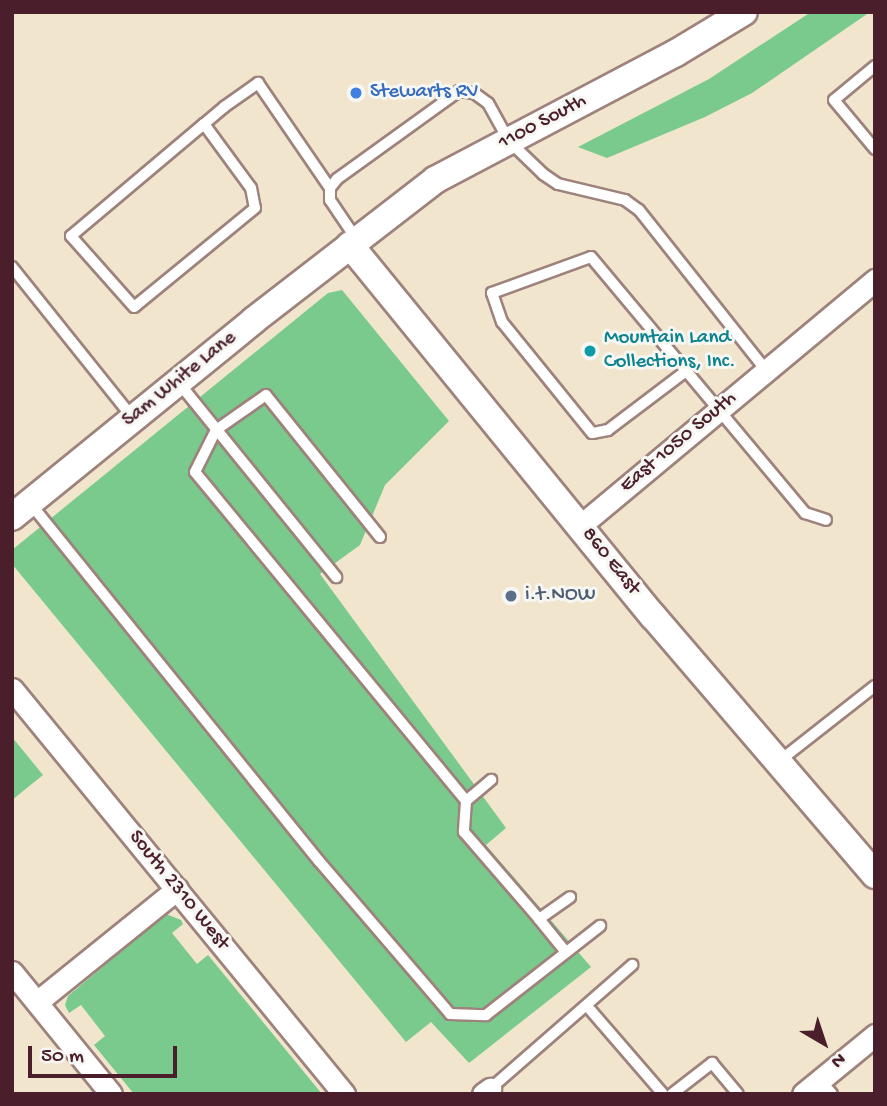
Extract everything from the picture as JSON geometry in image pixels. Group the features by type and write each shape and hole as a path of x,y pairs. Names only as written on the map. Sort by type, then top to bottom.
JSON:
{"street":[{"name":"1100 South","path":"353,243 435,180 744,12"},
{"name":"Sam White Lane","path":"21,510 178,381 353,243"},
{"name":"860 East","path":"353,243 581,525 875,875"},
{"name":"East 1050 South","path":"581,525 874,282"},
{"name":"South 2310 West","path":"15,697 177,889 344,1094"},
{"path":"37,1002 177,889"},
{"path":"12,972 111,1094"},
{"path":"803,1094 826,1087 875,1035"}],"lane":[{"path":"875,66 834,100 875,149"},
{"path":"204,124 251,188 255,208 134,307 71,236 204,124 258,82 330,188 334,209 353,243"},
{"path":"330,188 459,90 482,96 509,141 558,184 625,200 639,210 766,370"},
{"path":"686,372 608,430 592,433 502,322 492,293 591,257 805,513 826,520"},
{"path":"12,267 132,418"},
{"path":"178,381 336,577"},
{"path":"380,537 266,395 216,430 195,472 466,801 464,832 565,951"},
{"path":"21,510 450,1014 486,1015 600,926"},
{"path":"778,762 875,686"},
{"path":"466,801 491,780"},
{"path":"539,919 570,897"},
{"path":"486,1091 632,965"},
{"path":"587,1006 663,1094"},
{"path":"671,1094 712,1063 738,1094"}],"green space":[{"path":"811,12 870,12 752,93 705,117 607,158 578,147 709,79"},
{"path":"342,290 449,421 385,485 360,545 320,574 506,828 486,845 591,967 469,1063 431,1022 406,1042 12,564 12,550 328,293"},
{"path":"12,737 43,775 12,800"},
{"path":"166,914 181,920 183,924 172,933 197,964 208,955 322,1094 134,1094 94,1045 105,1036 81,1005 69,1013 65,1005 68,996"}],"place":[{"name":"Stewarts RV","path":"356,93"},
{"name":"Mountain Land Collections, Inc.","path":"590,351"},
{"name":"i.t.NOW","path":"511,596"}]}
